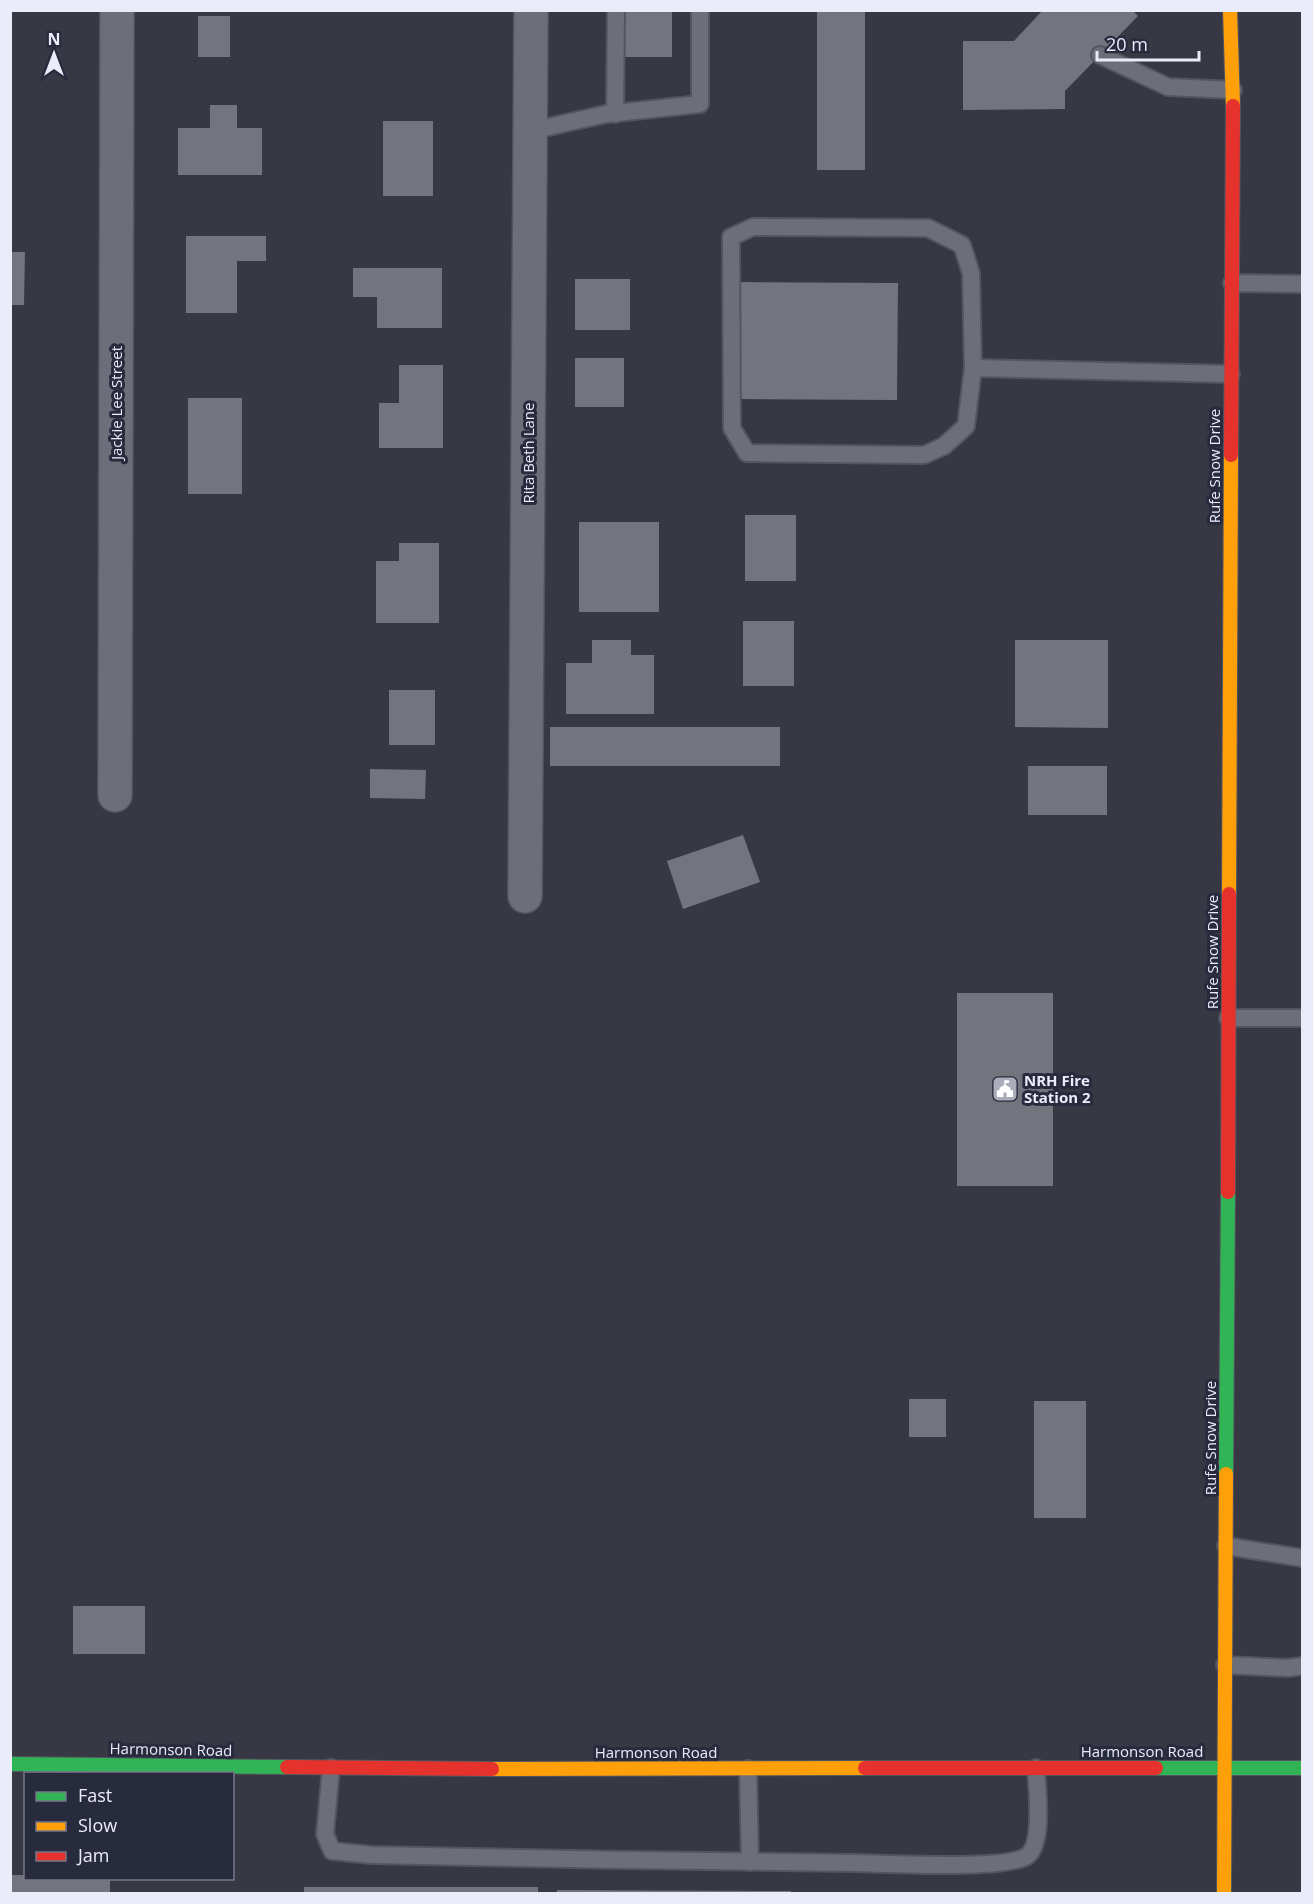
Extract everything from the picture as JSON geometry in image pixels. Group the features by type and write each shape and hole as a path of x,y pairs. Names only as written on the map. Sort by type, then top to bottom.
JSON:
{"main road":[{"name":"Rufe Snow Drive","path":"1224,1893 1233,90 1230,10"},
{"path":"1232,37 1246,10"},
{"name":"Harmonson Road","path":"10,1764 331,1768 1302,1768"}],"street":[{"name":"Jackie Lee Street","path":"115,795 117,10"},
{"name":"Rita Beth Lane","path":"525,896 531,10"}],"lane":[{"path":"615,114 616,10"},
{"path":"530,131 615,114 700,104 700,10"},
{"path":"1100,55 1168,87 1233,90"},
{"path":"753,227 928,228 962,245 971,273 973,368 966,426 944,446 924,455 747,453 732,428 731,237 753,227"},
{"path":"1232,284 1302,284"},
{"path":"973,368 1231,374"},
{"path":"1228,1018 1302,1018"},
{"path":"1226,1546 1302,1558"},
{"path":"1225,1665 1288,1668 1302,1666"},
{"path":"331,1768 325,1834 332,1851 372,1855 952,1864 1009,1862 1028,1856 1036,1844 1038,1816 1036,1768"},
{"path":"748,1769 750,1862"}],"building":[{"path":"622,10 672,10 672,57 622,57"},
{"path":"817,10 865,10 865,170 817,170"},
{"path":"1043,10 1132,10 1138,16 1065,91 1065,109 963,110 963,41 1014,41"},
{"path":"198,16 230,16 230,57 198,57"},
{"path":"210,105 237,105 237,128 262,128 262,175 178,175 178,128 210,128"},
{"path":"383,121 433,121 433,196 383,196"},
{"path":"186,236 266,236 266,261 237,261 237,313 186,313"},
{"path":"10,252 25,252 24,305 10,305"},
{"path":"353,268 442,268 442,328 377,328 377,297 353,297"},
{"path":"575,279 630,279 630,330 575,330"},
{"path":"741,282 898,283 897,400 741,399"},
{"path":"575,358 624,358 624,407 575,407"},
{"path":"399,365 443,365 443,448 379,448 379,403 399,403"},
{"path":"188,398 242,398 242,494 188,494"},
{"path":"745,515 796,515 796,581 745,581"},
{"path":"579,522 659,522 659,612 579,612"},
{"path":"399,543 439,543 439,623 376,623 376,561 399,561"},
{"path":"743,621 794,621 794,686 743,686"},
{"path":"592,640 631,640 631,655 654,655 654,714 566,714 566,663 592,663"},
{"path":"1015,640 1108,640 1108,728 1015,727"},
{"path":"389,690 435,690 435,745 389,745"},
{"path":"550,727 780,727 780,766 550,766"},
{"path":"1028,766 1107,766 1107,815 1028,815"},
{"path":"370,769 426,770 425,799 370,798"},
{"path":"743,835 760,882 683,909 667,861"},
{"name":"NRH Fire Station 2","path":"957,993 1053,993 1053,1186 957,1186"},
{"path":"909,1399 946,1399 946,1437 909,1437"},
{"path":"1034,1401 1086,1401 1086,1518 1034,1518"},
{"path":"73,1606 145,1606 145,1654 73,1654"},
{"path":"10,1875 24,1875 24,1880 110,1880 110,1894 10,1894"},
{"path":"304,1887 538,1887 538,1894 304,1894"},
{"path":"557,1890 791,1891 791,1894 557,1894"}],"traffic: fast":[{"path":"1226,1474 1228,1192"},
{"path":"10,1764 287,1767"},
{"path":"1156,1768 1302,1768"}],"traffic: slow":[{"path":"1230,10 1233,106"},
{"path":"1229,894 1231,455"},
{"path":"1224,1894 1226,1474"},
{"path":"492,1769 865,1768"}],"traffic: jam":[{"path":"1231,455 1233,106"},
{"path":"1228,1192 1229,894"},
{"path":"287,1767 492,1769"},
{"path":"865,1768 1156,1768"}],"place":[{"name":"NRH Fire Station 2","path":"1005,1089"}]}
